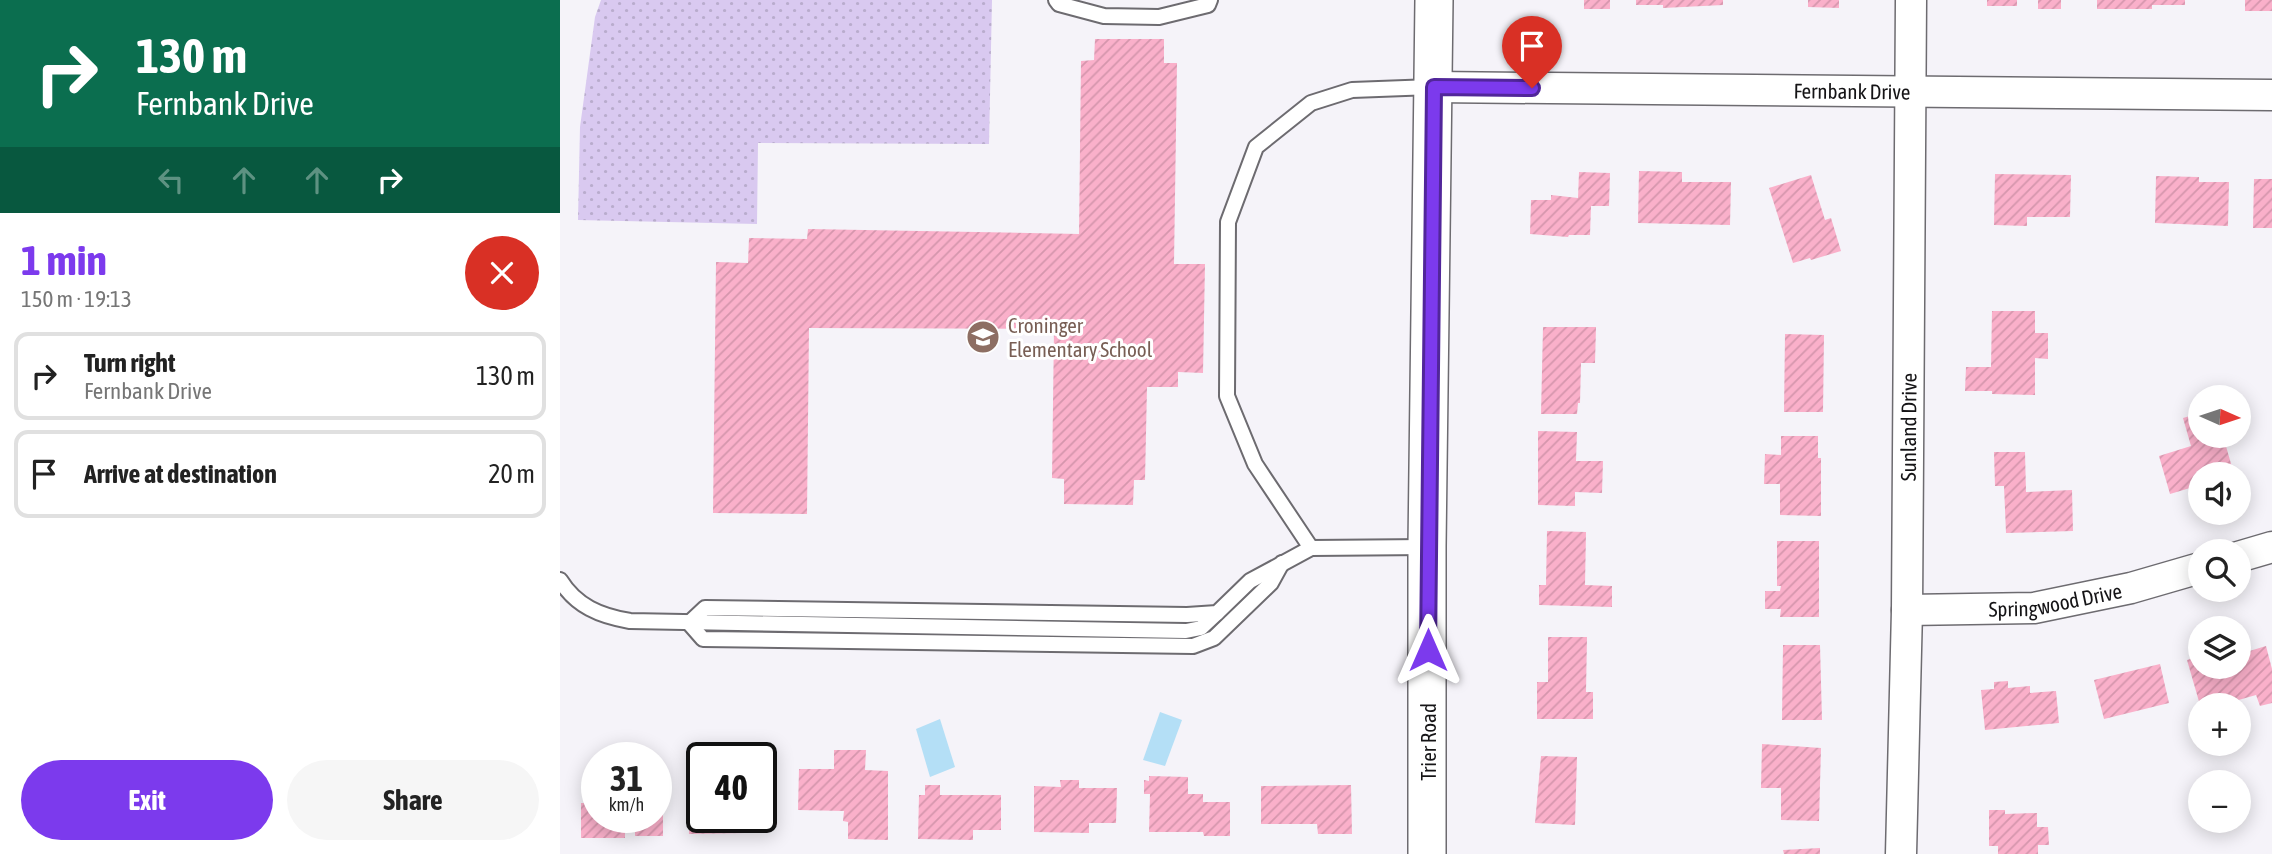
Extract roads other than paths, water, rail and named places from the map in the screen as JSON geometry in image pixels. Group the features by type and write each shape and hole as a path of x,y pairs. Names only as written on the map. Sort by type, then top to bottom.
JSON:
{"street":[{"name":"Trier Road","path":"1427,854 1427,547 1434,0"},
{"name":"Sunland Drive","path":"1901,854 1907,610 1911,0"},
{"name":"Fernbank Drive","path":"1434,87 2272,95"},
{"path":"2251,553 2272,547"},
{"name":"Springwood Drive","path":"1907,610 2034,608 2132,588 2188,572"}],"lane":[{"path":"1056,0 1059,4 1104,16 1159,17 1208,5 1210,0"},
{"path":"1311,548 1255,464 1227,397 1228,222 1256,147 1311,103 1352,90 1434,87"},
{"path":"689,623 705,608 1187,615 1217,613 1250,581 1311,548 1427,547"},
{"path":"560,580 567,592 585,607 611,618 689,623 703,639 1193,646 1214,638 1271,583 1282,563"}],"water":[{"path":"1160,712 1182,720 1165,766 1143,760"},
{"path":"940,719 955,767 930,777 916,729"}],"place":[{"name":"Croninger Elementary School","path":"983,337"}]}
